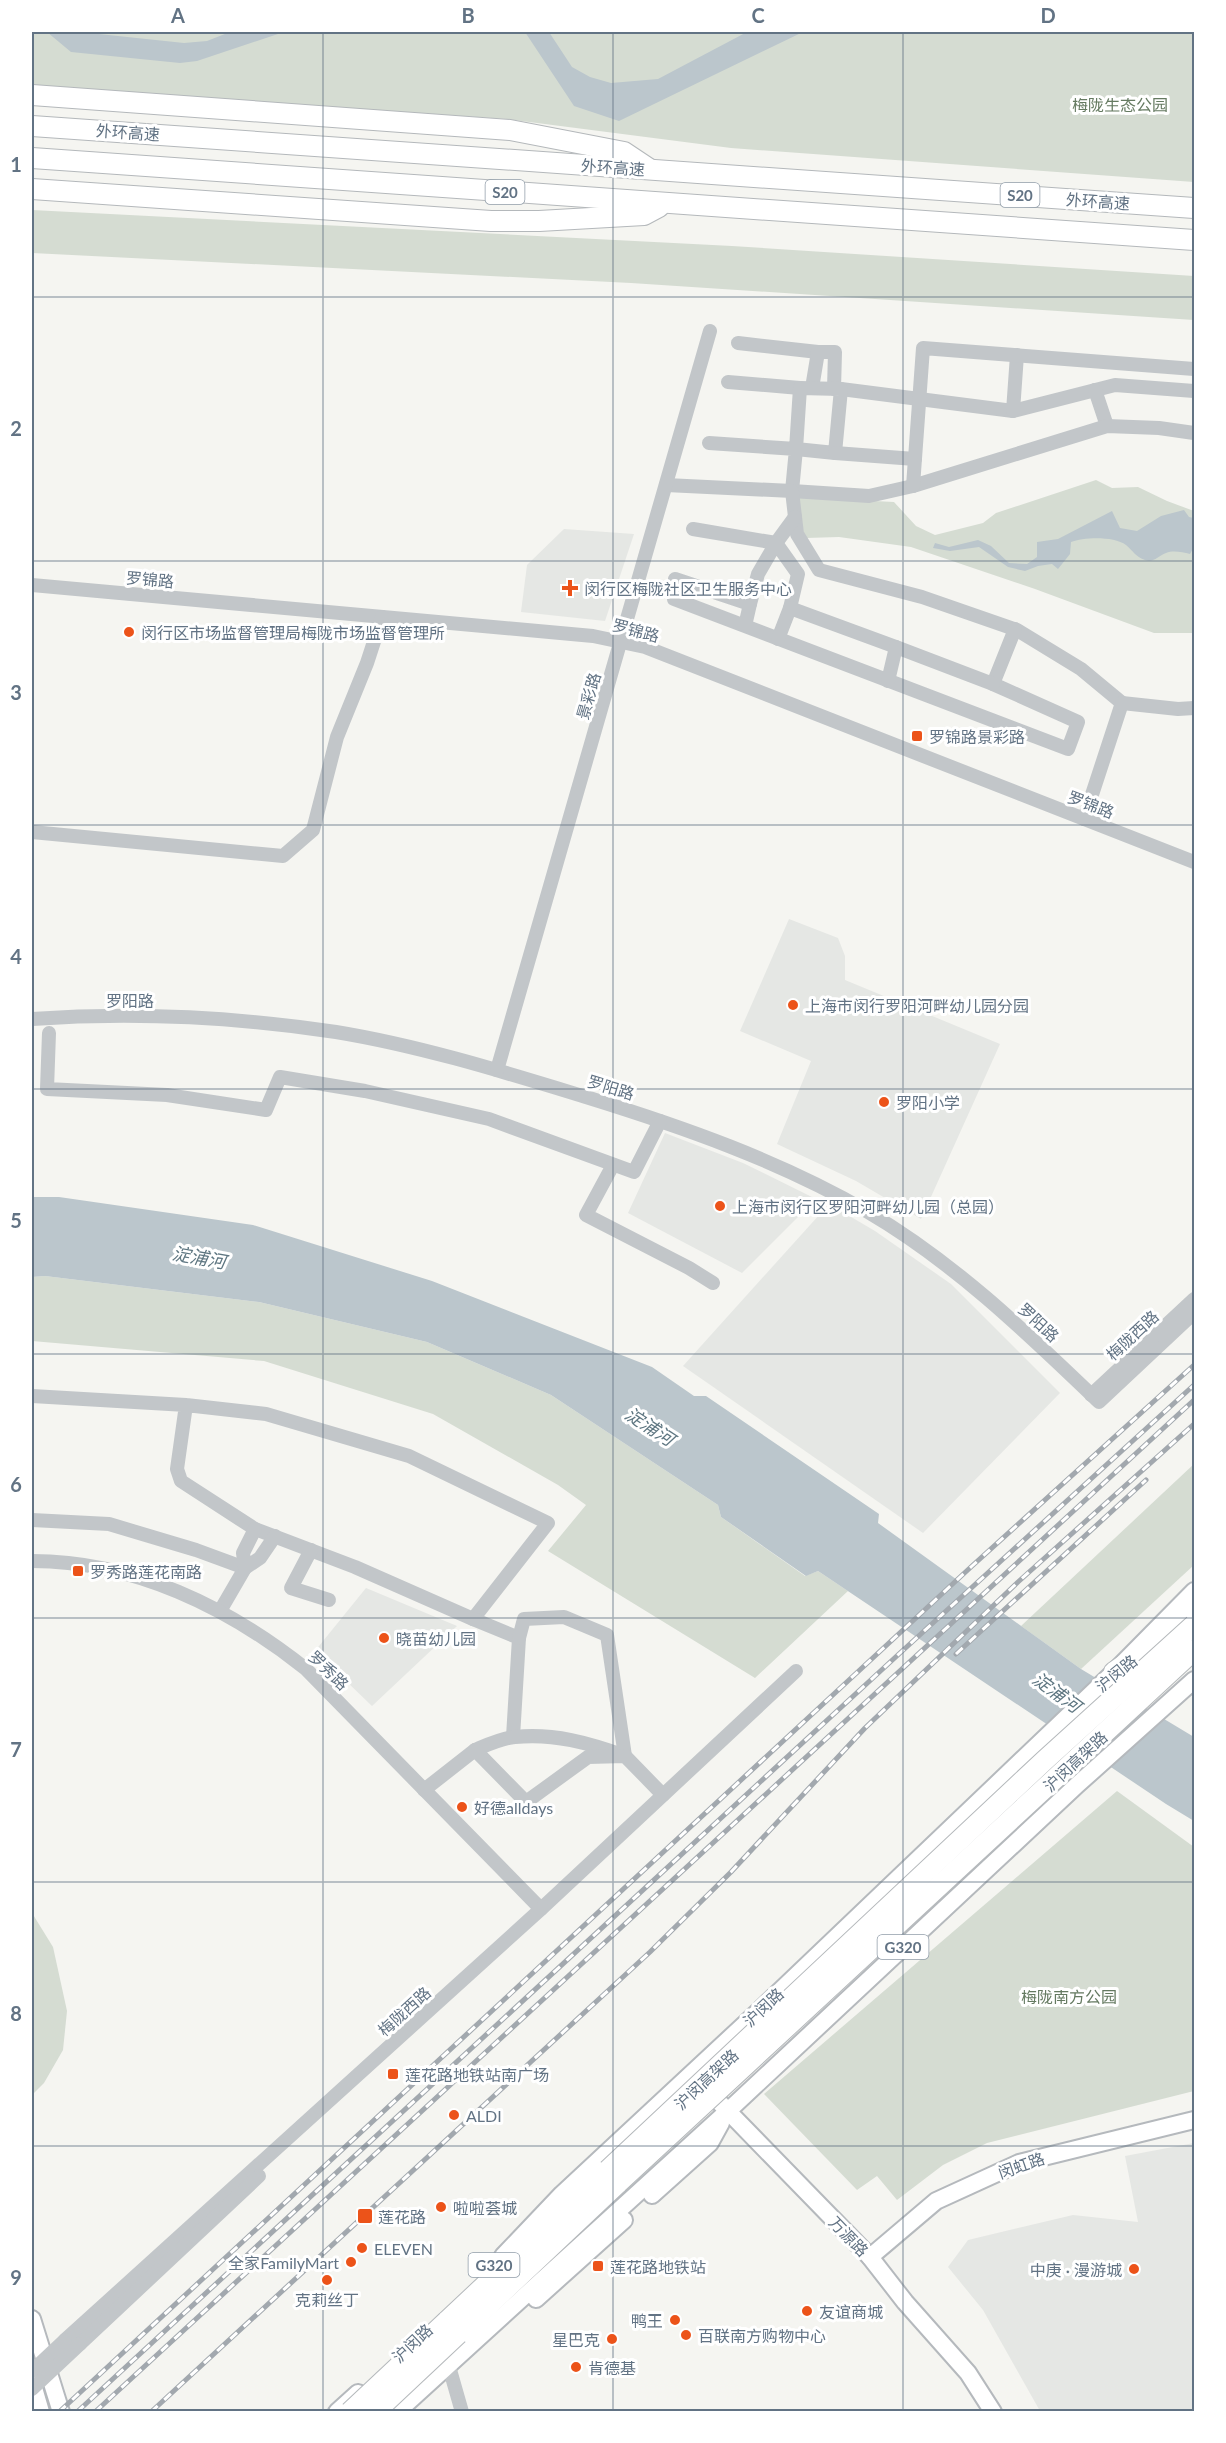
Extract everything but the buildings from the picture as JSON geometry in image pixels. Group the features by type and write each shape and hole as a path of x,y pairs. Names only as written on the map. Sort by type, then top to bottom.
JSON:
{"highway":[{"path":"32,95 510,130 624,152 650,169"},
{"name":"外环高速","path":"32,126 1194,208"},
{"name":"外环高速","path":"32,159 1194,240"},
{"path":"32,189 491,221 539,221 644,215 667,203"},
{"name":"沪闵路","path":"1114,1672 1171,1632 1194,1608"},
{"name":"沪闵高架路","path":"350,2412 1036,1768 1194,1624"},
{"name":"沪闵高架路","path":"375,2412 627,2175 1194,1650"}],"main road":[{"path":"1114,1672 1194,1591"},
{"name":"沪闵路","path":"337,2412 424,2333 528,2232 562,2194 761,2009 1114,1672"},
{"name":"G320","path":"397,2412 448,2363 470,2357 710,2143 729,2110 1077,1785 1194,1680"},
{"name":"万源路","path":"686,2077 729,2110 870,2257 905,2302 968,2373 993,2412"},
{"name":"闵虹路","path":"870,2257 936,2201 1019,2163 1194,2120"},
{"path":"32,2319 61,2412"},
{"path":"32,2381 41,2412"}],"street":[{"name":"景彩路","path":"497,1070 710,331"},
{"path":"738,343 835,352 838,389 835,453"},
{"path":"913,486 923,348 1194,369"},
{"path":"818,352 806,388 792,491 797,534 819,570 922,597 1015,629 1080,669 1122,703 1178,709 1194,708"},
{"path":"1013,411 1017,355"},
{"path":"728,382 838,389 1013,411 1115,385 1194,391"},
{"path":"1095,390 1107,426"},
{"path":"666,485 869,496 913,486 1107,426 1159,428 1194,433"},
{"path":"710,443 915,459"},
{"path":"745,626 758,574 795,517"},
{"path":"693,529 776,543 798,574 790,608 778,639"},
{"path":"750,604 675,579 674,599 1068,749 1078,722 993,684 790,608"},
{"name":"罗锦路","path":"32,585 621,640 645,647 1194,862"},
{"path":"32,832 284,856 313,830 337,737 367,663 382,617"},
{"path":"993,684 1015,629"},
{"path":"888,681 896,647"},
{"path":"1084,819 1122,703"},
{"name":"罗阳路","path":"32,1019 189,1017 261,1022 338,1033 497,1070 660,1120 795,1174 868,1212 929,1252 975,1287 1095,1398"},
{"path":"49,1033 47,1089 167,1095 266,1110 280,1077 365,1091 489,1119 634,1172 660,1120"},
{"path":"613,1165 586,1215 689,1268 713,1283"},
{"name":"梅陇西路","path":"1095,1398 1187,1315 1194,1299"},
{"path":"32,1396 186,1405 266,1414 409,1456 548,1523 473,1619"},
{"path":"186,1405 177,1468 181,1481 215,1505 255,1528 519,1638"},
{"path":"32,1520 109,1524 196,1550 245,1568"},
{"path":"245,1568 243,1553 255,1528"},
{"path":"220,1611 245,1568 260,1558 275,1536"},
{"path":"311,1550 291,1588 329,1600"},
{"name":"罗秀路","path":"32,1561 77,1564 112,1570 150,1581 220,1611 270,1641 306,1669 541,1909"},
{"path":"513,1737 519,1638 524,1618 564,1617 608,1635 625,1756"},
{"name":"梅陇西路","path":"32,2371 541,1909 796,1671"},
{"path":"424,1790 475,1749 513,1737 556,1737 591,1744 625,1756 663,1795"},
{"path":"475,1749 526,1802 588,1757 625,1756"},
{"path":"32,2389 268,2167 521,1938 541,1909"},
{"path":"424,2333 448,2363 462,2412"}],"shaded area":[{"name":"闵行区梅陇社区卫生服务中心","path":"564,529 634,534 605,621 521,612 527,565"},
{"name":"罗阳小学","path":"789,919 838,938 845,956 845,980 1000,1044 921,1219 856,1181 777,1144 811,1061 740,1031"},
{"name":"上海市闵行区罗阳河畔幼儿园（总园）","path":"665,1133 743,1163 816,1199 742,1273 628,1213"},
{"path":"829,1204 875,1231 951,1284 1060,1393 923,1533 683,1366"},
{"name":"晓苗幼儿园","path":"366,1588 457,1626 372,1706 315,1651"},
{"path":"1194,2143 1194,2411 1040,2411 983,2310 948,2267 968,2240 1073,2215 1138,2222 1125,2156"}],"green space":[{"name":"梅陇生态公园","path":"32,32 1194,32 1194,182 731,148 507,119 35,88 32,79"},
{"path":"32,210 732,246 1194,276 1194,320 631,283 32,253"},
{"path":"1096,480 1112,488 1138,487 1194,511 1194,633 1154,633 911,547 839,537 806,538 801,529 797,497 894,502 916,526 935,535 983,523 996,513"},
{"path":"45,1276 259,1302 427,1342 551,1395 718,1505 721,1517 805,1576 818,1571 848,1591 755,1678 548,1551 586,1505 558,1485 433,1414 264,1361 32,1341 32,1277"},
{"path":"1194,1464 1194,1565 1081,1669 1021,1626"},
{"name":"梅陇南方公园","path":"1117,1791 1194,1847 1194,2091 987,2143 943,2165 897,2200 877,2176 857,2190 764,2094"},
{"path":"32,1913 53,1947 67,2011 63,2050 44,2083 32,2095"}],"water":[{"path":"47,32 80,32 184,43 207,41 230,32 284,32 197,61 180,63 71,52"},
{"path":"525,32 549,32 572,67 590,77 611,83 658,79 747,32 803,32 619,121 574,106"},
{"path":"1184,510 1189,517 1194,518 1194,547 1190,554 1166,553 1151,561 1139,557 1121,542 1099,538 1071,542 1070,554 1058,569 1052,564 1025,571 1008,567 979,547 950,551 933,548 935,543 949,547 978,540 991,546 1009,563 1027,564 1037,557 1037,542 1058,539 1112,511 1120,528 1137,531 1161,516"},
{"name":"淀浦河","path":"32,1197 59,1197 253,1225 432,1281 652,1367 694,1396 706,1396 879,1514 878,1523 1081,1669 1194,1737 1194,1821 818,1571 806,1576 721,1517 718,1505 551,1395 427,1342 259,1302 45,1276 32,1277"}],"railway":[{"path":"59,2412 972,1566 1194,1365"},
{"path":"77,2412 1194,1385"},
{"path":"95,2412 1194,1400"},
{"path":"151,2412 650,1952 731,1872 865,1728 1018,1582 1194,1424"},
{"path":"956,1654 1146,1480"}],"place":[{"name":"闵行区梅陇社区卫生服务中心","path":"570,588"},
{"name":"闵行区市场监督管理局梅陇市场监督管理所","path":"129,632"},
{"name":"罗锦路景彩路","path":"917,736"},
{"name":"上海市闵行罗阳河畔幼儿园分园","path":"793,1005"},
{"name":"罗阳小学","path":"884,1102"},
{"name":"上海市闵行区罗阳河畔幼儿园（总园）","path":"720,1206"},
{"name":"罗秀路莲花南路","path":"78,1571"},
{"name":"晓苗幼儿园","path":"384,1638"},
{"name":"好德alldays","path":"462,1807"},
{"name":"莲花路地铁站南广场","path":"393,2074"},
{"name":"ALDI","path":"454,2115"},
{"name":"啦啦荟城","path":"441,2207"},
{"name":"莲花路","path":"365,2216"},
{"name":"ELEVEN","path":"362,2248"},
{"name":"全家FamilyMart","path":"351,2262"},
{"name":"莲花路地铁站","path":"598,2266"},
{"name":"中庚 · 漫游城","path":"1134,2269"},
{"name":"克莉丝丁","path":"327,2280"},
{"name":"友谊商城","path":"807,2311"},
{"name":"鸭王","path":"675,2320"},
{"name":"百联南方购物中心","path":"686,2335"},
{"name":"星巴克","path":"612,2339"},
{"name":"肯德基","path":"576,2367"}]}
